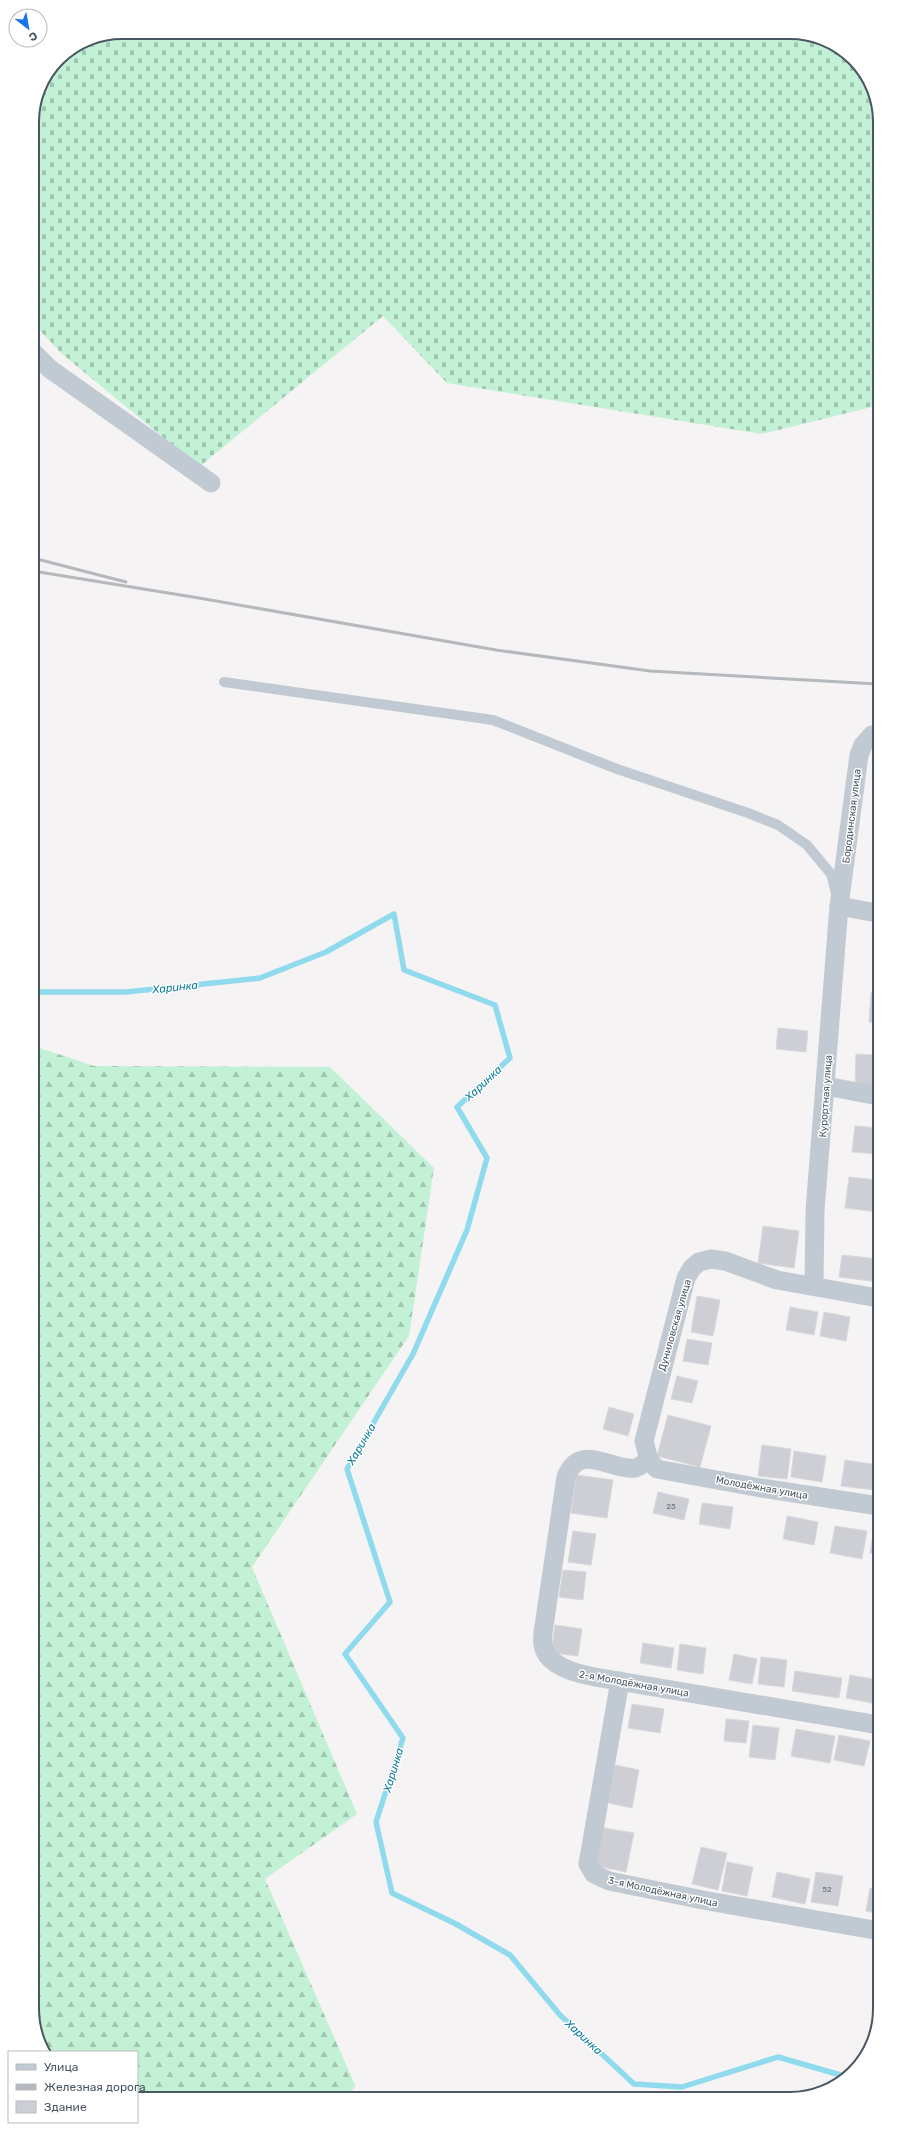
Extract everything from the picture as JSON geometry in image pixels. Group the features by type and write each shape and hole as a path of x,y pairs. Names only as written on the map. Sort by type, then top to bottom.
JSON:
{"street":[{"path":"39,358 50,369 211,483"},
{"name":"Бородинская улица","path":"839,906 859,755 863,744 873,735"},
{"path":"839,906 873,912"},
{"name":"Курортная улица","path":"814,1286 815,1211 839,906"},
{"path":"826,1086 873,1095"},
{"name":"Дуниловская улица","path":"649,1460 644,1441 677,1310 686,1278 692,1268 699,1262 711,1259 725,1261 776,1280 873,1297"},
{"name":"2-я Молодёжная улица","path":"649,1460 635,1468 627,1468 598,1460 585,1459 578,1461 568,1470 543,1633 542,1646 550,1658 562,1667 577,1673 873,1723"},
{"name":"Молодёжная улица","path":"649,1460 657,1469 761,1488 873,1505"},
{"name":"3-я Молодёжная улица","path":"620,1681 588,1864 594,1874 609,1880 708,1901 873,1930"}],"lane":[{"path":"224,682 493,720 617,770 748,812 778,825 806,845 831,874 839,906"}],"green space":[{"path":"122,39 795,39 822,45 840,56 859,76 869,96 873,122 873,407 762,434 447,383 383,316 199,467 61,353 39,329 39,117 43,96 56,72 63,63 76,53 96,43"},
{"path":"39,1048 94,1066 330,1067 434,1168 409,1336 252,1567 357,1814 265,1879 355,2085 352,2092 138,2092 138,2051 51,2051 43,2035 39,2009"}],"building":[{"path":"871,992 873,992 873,1022 869,1022"},
{"path":"778,1028 808,1031 806,1052 776,1049"},
{"path":"856,1054 873,1055 873,1086 855,1085"},
{"path":"855,1126 873,1128 873,1154 852,1152"},
{"path":"849,1177 873,1179 873,1211 845,1208"},
{"path":"763,1226 799,1231 794,1268 758,1263"},
{"path":"842,1255 873,1258 873,1281 839,1277"},
{"path":"697,1296 720,1300 713,1336 691,1332"},
{"path":"790,1307 818,1312 814,1335 786,1330"},
{"path":"824,1312 850,1317 846,1341 820,1336"},
{"path":"687,1339 712,1343 708,1365 683,1361"},
{"path":"677,1376 698,1381 692,1403 671,1399"},
{"path":"609,1407 634,1414 628,1436 603,1429"},
{"path":"668,1415 711,1426 700,1467 657,1456"},
{"path":"762,1445 791,1449 787,1479 758,1476"},
{"path":"794,1451 826,1456 822,1482 791,1477"},
{"path":"845,1460 873,1464 873,1490 841,1486"},
{"path":"576,1475 613,1480 607,1518 571,1513"},
{"path":"658,1492 689,1499 684,1520 653,1513"},
{"path":"702,1503 733,1507 730,1529 699,1524"},
{"path":"787,1516 818,1522 814,1545 783,1539"},
{"path":"835,1526 867,1531 862,1559 830,1553"},
{"path":"573,1531 596,1534 591,1565 568,1562"},
{"path":"873,1534 873,1554 870,1553"},
{"path":"563,1570 586,1572 583,1600 559,1597"},
{"path":"555,1625 582,1629 578,1656 551,1653"},
{"path":"643,1643 674,1648 671,1668 640,1663"},
{"path":"680,1644 706,1648 703,1674 677,1670"},
{"path":"734,1654 757,1659 752,1684 729,1680"},
{"path":"761,1657 787,1660 784,1687 758,1684"},
{"path":"795,1671 842,1678 839,1698 792,1691"},
{"path":"850,1675 873,1679 873,1703 846,1698"},
{"path":"632,1704 664,1709 660,1733 628,1728"},
{"path":"726,1719 749,1721 746,1743 724,1741"},
{"path":"753,1725 779,1728 775,1760 749,1757"},
{"path":"796,1729 835,1736 830,1763 791,1756"},
{"path":"839,1735 870,1741 864,1766 834,1760"},
{"path":"615,1765 639,1770 632,1808 608,1803"},
{"path":"604,1828 634,1833 626,1872 597,1866"},
{"path":"701,1847 727,1853 718,1890 692,1884"},
{"path":"727,1862 753,1867 747,1896 722,1891"},
{"path":"777,1872 810,1879 805,1904 772,1897"},
{"path":"816,1872 843,1876 838,1906 811,1902"},
{"path":"870,1888 873,1888 873,1912 866,1911"}],"waterway":[{"name":"Харинка","path":"39,992 126,992 260,978 326,952 394,914 404,970 495,1005 510,1058 457,1107 487,1158 467,1230 413,1354 347,1469 390,1602 345,1654 403,1738 376,1822 392,1893 456,1924 510,1955 560,2015 634,2084 682,2087 778,2057 840,2075"}],"railway":[{"path":"39,560 126,582"},
{"path":"39,572 199,598 496,650 650,671 873,684"}]}
